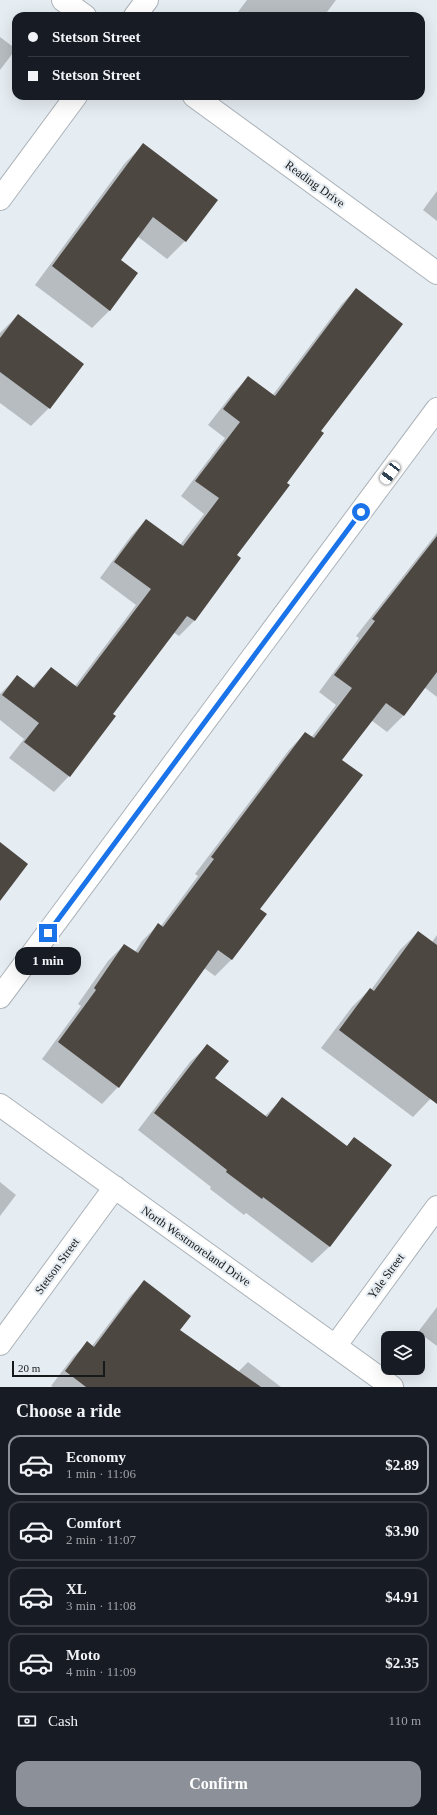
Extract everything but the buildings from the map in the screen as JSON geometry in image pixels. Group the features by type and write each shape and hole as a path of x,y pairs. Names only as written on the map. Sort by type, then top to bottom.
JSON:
{"street":[{"path":"63,0 80,12"},
{"path":"138,12 146,0"},
{"path":"0,199 73,100"},
{"name":"Reading Drive","path":"199,100 437,273"},
{"path":"0,997 437,410"},
{"name":"North Westmoreland Drive","path":"0,1105 336,1345 392,1387"},
{"name":"Stetson Street","path":"0,1344 115,1188"},
{"name":"Yale Street","path":"336,1345 437,1207"}],"route":[{"path":"48,933 361,512"}]}
